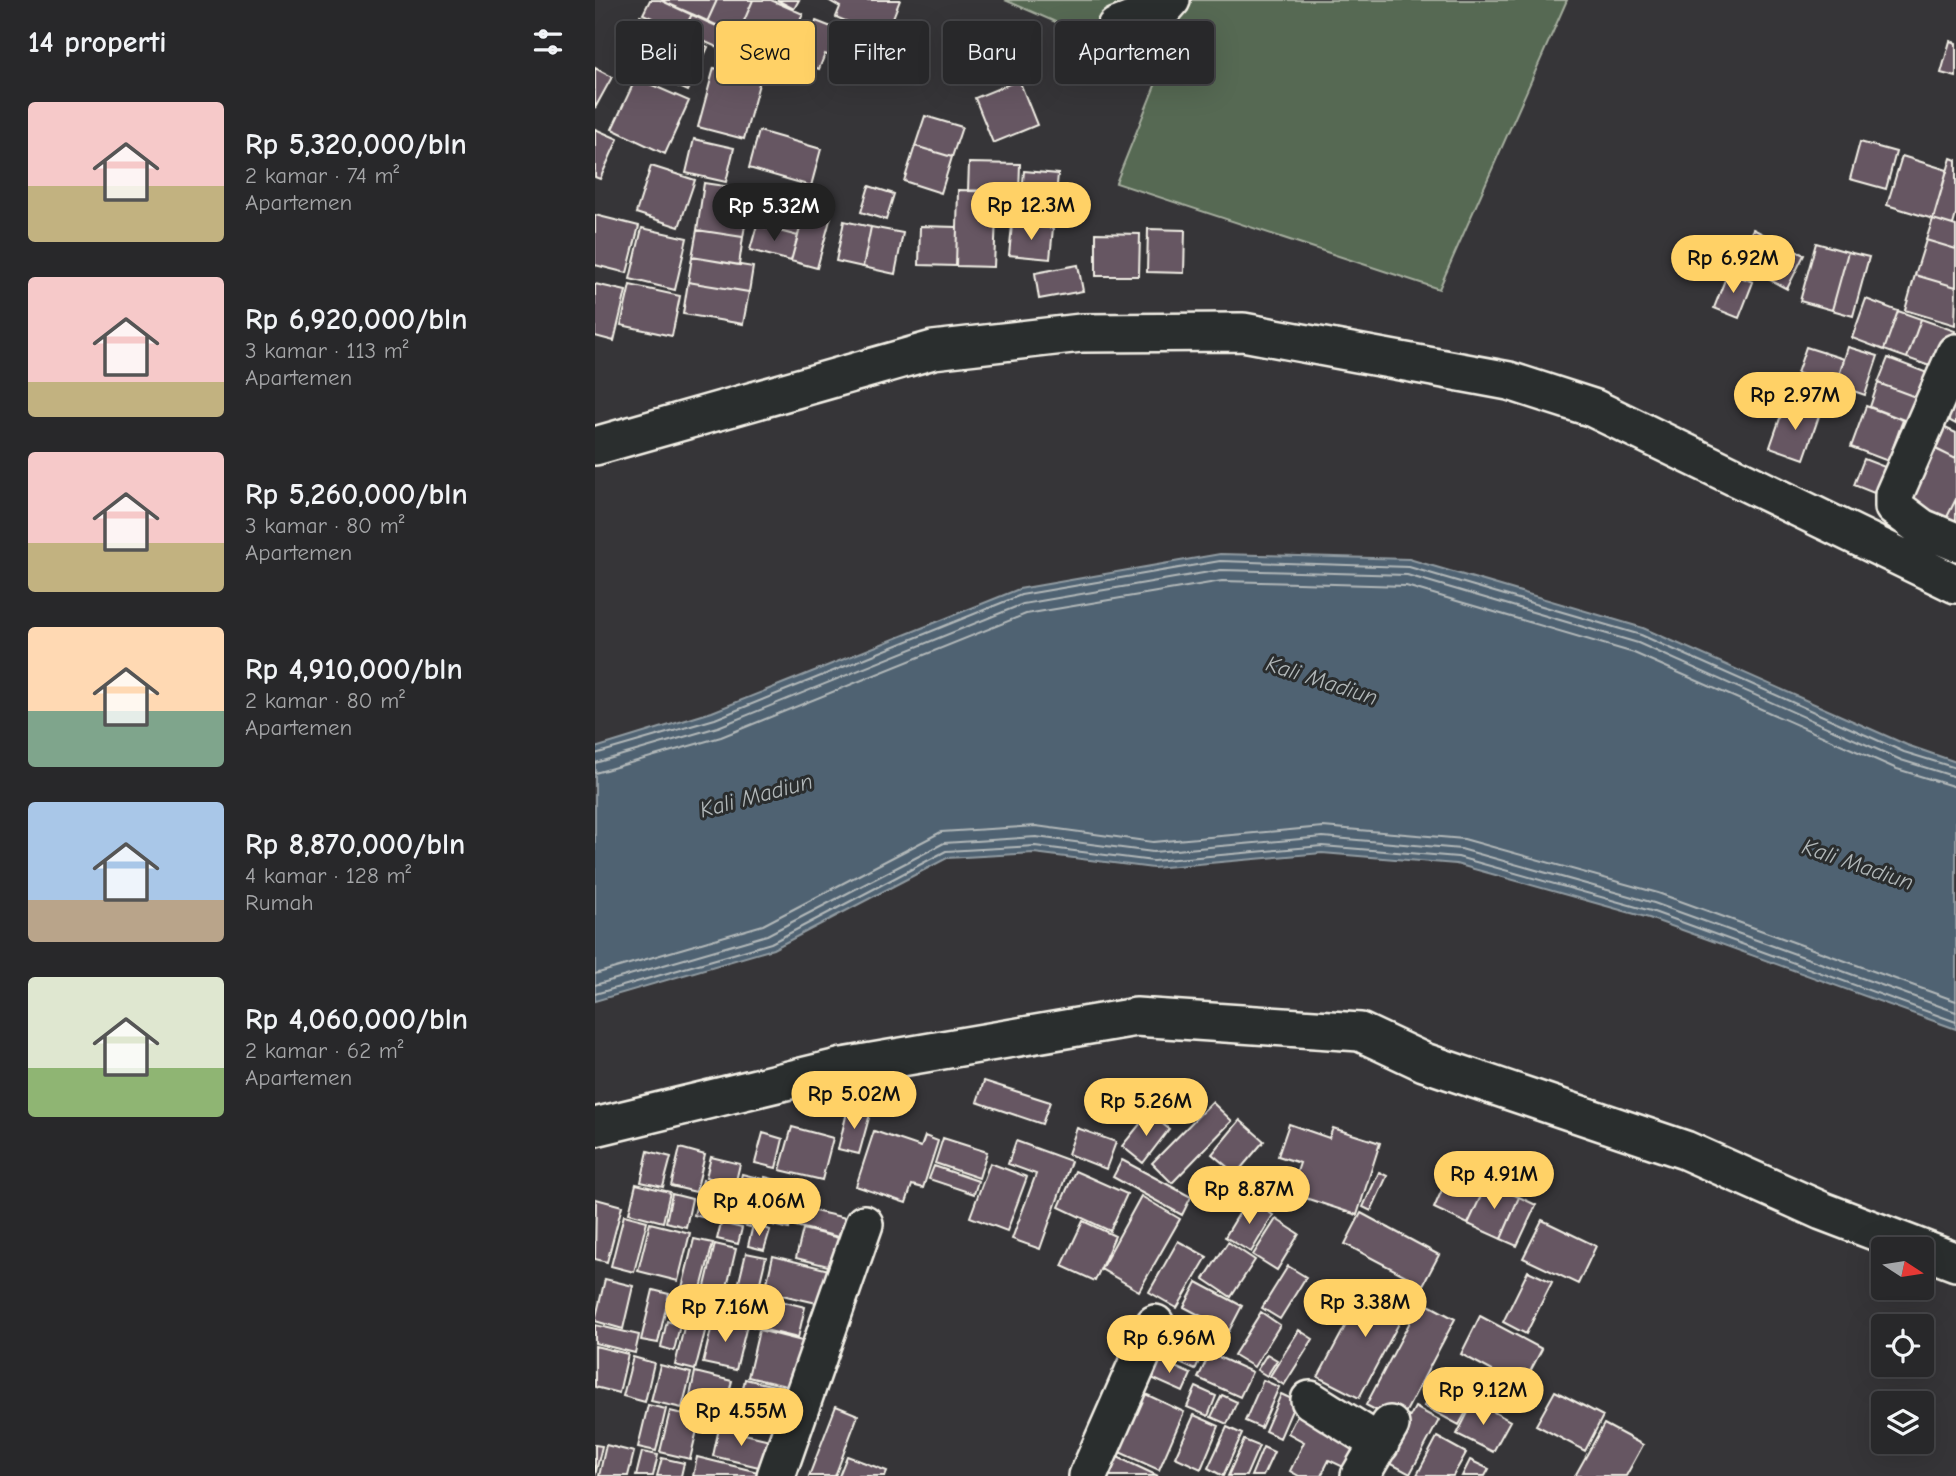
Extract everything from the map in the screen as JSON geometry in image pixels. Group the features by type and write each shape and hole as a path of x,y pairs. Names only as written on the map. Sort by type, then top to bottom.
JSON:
{"street":[{"path":"1131,21 1164,8 1171,0"},
{"path":"595,446 933,350 1081,333 1243,332 1509,381 1593,408 1956,584"},
{"path":"1956,352 1894,495 1896,510 1922,528 1956,542"},
{"path":"595,1126 843,1067 1136,1017 1360,1032 1424,1062 1685,1150 1822,1211 1956,1262"},
{"path":"776,1476 864,1224"},
{"path":"1088,1476 1155,1324"},
{"path":"1310,1400 1385,1435 1360,1476"}],"green space":[{"path":"1005,0 1567,0 1439,289 1116,183 1156,84 1214,84 1214,21 1055,22"}],"water":[{"name":"Kali Madiun","path":"1220,554 1409,559 1643,628 1907,745 1956,762 1956,1029 1649,918 1456,864 1322,853 1153,868 1034,853 947,858 773,949 595,1001 595,748 712,712 1019,589"}],"building":[{"path":"650,0 660,0 692,14 688,21 659,21 643,14"},
{"path":"660,0 717,0 707,22"},
{"path":"717,0 753,0 744,21 716,21 716,26 707,22"},
{"path":"753,0 771,0 803,14 800,21 744,21"},
{"path":"777,0 799,0 794,9"},
{"path":"828,0 900,0 892,21 845,21 836,17 840,7"},
{"path":"692,14 716,25 716,47 702,40 702,21 688,21"},
{"path":"640,16 651,21 638,21"},
{"path":"816,21 829,26 829,56 825,54 819,69 815,68"},
{"path":"1950,41 1956,43 1956,77 1941,73"},
{"path":"702,44 708,47 702,60"},
{"path":"595,68 612,77 595,108"},
{"path":"714,68 716,84 759,84 744,139 698,127"},
{"path":"633,84 650,84 689,101 665,154 612,129"},
{"path":"673,84 691,84 688,91"},
{"path":"1009,84 1021,84 1037,125 993,143 975,98"},
{"path":"925,116 962,127 952,157 915,146"},
{"path":"595,129 618,139 600,179 595,177"},
{"path":"759,131 821,149 811,186 749,168"},
{"path":"694,139 734,148 726,182 686,173"},
{"path":"1860,142 1896,152 1886,189 1850,179"},
{"path":"915,146 952,157 941,193 904,181"},
{"path":"1902,156 1947,170 1933,219 1887,205"},
{"path":"1951,158 1956,160 1956,214 1953,225 1933,219"},
{"path":"969,163 1020,164 1019,192 968,191"},
{"path":"651,166 695,180 679,227 636,213"},
{"path":"1024,171 1058,174 1053,228 1019,225"},
{"path":"704,183 751,190 743,237 697,230"},
{"path":"869,186 894,194 886,220 861,212"},
{"path":"757,189 807,202 798,236 748,223"},
{"path":"958,190 997,191 994,267 956,266"},
{"path":"807,202 833,209 817,268 791,261"},
{"path":"595,215 639,226 627,273 595,265"},
{"path":"1933,219 1956,226 1956,249 1926,240"},
{"path":"844,221 871,227 863,267 836,261"},
{"path":"757,225 798,236 791,261 750,250"},
{"path":"1012,225 1053,228 1050,259 1009,255"},
{"path":"920,226 957,227 956,266 919,265"},
{"path":"871,227 903,233 895,274 863,267"},
{"path":"642,228 687,238 675,290 630,279"},
{"path":"1148,229 1185,230 1184,273 1147,272"},
{"path":"1753,229 1804,255 1787,289 1736,262"},
{"path":"697,230 743,237 739,265 692,257"},
{"path":"1096,233 1140,234 1139,276 1096,276"},
{"path":"1926,240 1956,249 1956,287 1915,275"},
{"path":"1816,243 1848,252 1832,310 1800,301"},
{"path":"1848,252 1869,257 1853,316 1832,310"},
{"path":"692,257 753,267 749,292 688,282"},
{"path":"1078,265 1083,291 1039,299 1035,273"},
{"path":"1728,272 1753,282 1739,318 1714,308"},
{"path":"1915,275 1956,287 1955,325 1905,310"},
{"path":"688,282 749,292 743,324 683,314"},
{"path":"595,284 626,291 614,341 595,336"},
{"path":"630,285 680,296 672,336 621,325"},
{"path":"1866,299 1898,311 1884,350 1852,338"},
{"path":"1898,311 1921,319 1907,358 1884,350"},
{"path":"1921,319 1955,331 1941,370 1907,358"},
{"path":"1806,347 1844,359 1836,385 1797,373"},
{"path":"1848,347 1878,356 1865,395 1836,385"},
{"path":"1888,358 1930,374 1921,399 1878,383"},
{"path":"1794,379 1828,391 1819,416 1785,404"},
{"path":"1878,383 1921,399 1912,423 1870,407"},
{"path":"1956,392 1956,424 1943,417"},
{"path":"1785,404 1819,416 1804,459 1770,447"},
{"path":"1866,406 1903,420 1888,461 1851,447"},
{"path":"1943,427 1956,433 1956,459 1933,448"},
{"path":"1930,446 1956,459 1956,499 1944,523 1903,503"},
{"path":"1864,459 1890,469 1879,495 1854,485"},
{"path":"1956,499 1956,529 1944,523"},
{"path":"984,1081 1050,1102 1042,1124 977,1102"},
{"path":"1212,1102 1232,1121 1172,1183 1152,1163"},
{"path":"848,1108 870,1114 859,1154 838,1149"},
{"path":"1149,1113 1169,1129 1143,1163 1122,1146"},
{"path":"1240,1120 1264,1141 1236,1174 1212,1154"},
{"path":"1289,1124 1329,1138 1333,1128 1380,1143 1357,1215 1290,1193 1300,1163 1278,1156"},
{"path":"792,1127 833,1138 822,1180 780,1170"},
{"path":"1077,1128 1116,1142 1106,1169 1068,1154"},
{"path":"874,1131 921,1147 925,1136 938,1141 923,1188 912,1185 906,1203 856,1186"},
{"path":"763,1133 783,1139 776,1168 755,1163"},
{"path":"943,1138 987,1152 979,1178 935,1163"},
{"path":"1016,1141 1071,1161 1040,1249 1012,1239 1036,1174 1008,1164"},
{"path":"680,1148 705,1155 696,1192 671,1186"},
{"path":"648,1151 671,1157 663,1187 641,1182"},
{"path":"711,1157 740,1164 735,1185 706,1177"},
{"path":"1122,1160 1191,1197 1182,1215 1113,1177"},
{"path":"990,1163 1027,1177 1007,1231 970,1217"},
{"path":"934,1166 978,1181 974,1194 929,1179"},
{"path":"1452,1167 1487,1183 1468,1224 1434,1208"},
{"path":"1075,1171 1127,1194 1110,1231 1059,1207"},
{"path":"1379,1172 1387,1176 1371,1211 1363,1207"},
{"path":"742,1174 762,1179 750,1227 730,1221"},
{"path":"765,1177 800,1186 794,1211 758,1202"},
{"path":"703,1180 735,1188 726,1223 694,1215"},
{"path":"1487,1183 1519,1197 1501,1239 1468,1224"},
{"path":"636,1184 670,1192 663,1222 629,1213"},
{"path":"672,1194 692,1199 686,1227 666,1222"},
{"path":"1141,1196 1180,1219 1139,1291 1101,1269"},
{"path":"1519,1197 1536,1205 1517,1246 1501,1239"},
{"path":"596,1199 622,1206 607,1262 595,1259"},
{"path":"1248,1199 1273,1215 1251,1252 1225,1237"},
{"path":"759,1206 793,1215 789,1229 756,1221"},
{"path":"796,1207 846,1218 842,1238 792,1225"},
{"path":"1361,1213 1439,1255 1423,1285 1345,1244"},
{"path":"624,1215 647,1221 634,1272 611,1266"},
{"path":"1276,1219 1299,1234 1277,1270 1253,1255"},
{"path":"1542,1220 1596,1246 1578,1284 1523,1258"},
{"path":"1083,1221 1115,1236 1095,1281 1062,1266"},
{"path":"650,1223 690,1233 678,1281 638,1271"},
{"path":"721,1223 742,1228 738,1244 717,1239"},
{"path":"753,1225 770,1230 764,1250 748,1246"},
{"path":"803,1229 839,1238 832,1267 796,1258"},
{"path":"694,1239 713,1243 699,1296 681,1292"},
{"path":"1178,1241 1207,1257 1177,1308 1149,1292"},
{"path":"1228,1242 1255,1260 1231,1297 1204,1279"},
{"path":"715,1244 736,1249 722,1308 701,1303"},
{"path":"746,1253 766,1257 751,1320 731,1315"},
{"path":"773,1256 829,1270 821,1304 765,1291"},
{"path":"1288,1266 1306,1277 1280,1319 1262,1308"},
{"path":"1528,1271 1552,1282 1526,1334 1503,1322"},
{"path":"605,1279 633,1286 623,1329 595,1321"},
{"path":"1370,1280 1411,1301 1359,1398 1318,1377"},
{"path":"1197,1282 1242,1306 1229,1331 1184,1307"},
{"path":"653,1290 669,1294 658,1343 641,1340"},
{"path":"760,1296 805,1307 798,1338 753,1327"},
{"path":"1421,1301 1455,1319 1400,1423 1366,1405"},
{"path":"1261,1312 1280,1325 1254,1367 1234,1355"},
{"path":"1480,1316 1542,1349 1522,1387 1461,1354"},
{"path":"714,1317 747,1325 736,1370 703,1363"},
{"path":"686,1319 707,1324 695,1370 675,1365"},
{"path":"667,1321 680,1325 674,1351 661,1347"},
{"path":"595,1325 639,1335 635,1353 595,1343"},
{"path":"1161,1327 1206,1346 1195,1370 1151,1350"},
{"path":"759,1330 806,1342 795,1388 748,1377"},
{"path":"1299,1330 1313,1339 1284,1385 1270,1376"},
{"path":"595,1346 628,1354 619,1393 595,1387"},
{"path":"1210,1353 1252,1372 1240,1397 1198,1378"},
{"path":"1267,1354 1277,1360 1267,1376 1257,1370"},
{"path":"633,1357 654,1363 645,1402 623,1396"},
{"path":"1155,1358 1191,1374 1183,1392 1147,1376"},
{"path":"660,1365 691,1373 682,1408 651,1401"},
{"path":"1443,1371 1478,1390 1459,1425 1424,1406"},
{"path":"695,1372 732,1381 722,1419 687,1410"},
{"path":"745,1379 791,1390 787,1409 741,1398"},
{"path":"1263,1380 1279,1387 1261,1428 1245,1421"},
{"path":"1196,1387 1216,1396 1208,1416 1187,1407"},
{"path":"1555,1391 1603,1416 1585,1451 1536,1425"},
{"path":"1141,1392 1184,1412 1159,1470 1115,1450"},
{"path":"1281,1394 1296,1401 1280,1438 1265,1431"},
{"path":"1222,1395 1237,1402 1227,1424 1211,1417"},
{"path":"1474,1401 1510,1421 1493,1452 1457,1434"},
{"path":"648,1405 666,1409 656,1451 638,1447"},
{"path":"836,1406 858,1415 835,1476 809,1476"},
{"path":"1415,1407 1439,1420 1410,1474 1386,1461"},
{"path":"1300,1409 1370,1444 1356,1473 1329,1460 1321,1476 1299,1476 1290,1471 1304,1442 1288,1433"},
{"path":"670,1411 700,1418 690,1459 660,1452"},
{"path":"1194,1415 1219,1426 1201,1469 1175,1457"},
{"path":"1604,1424 1643,1445 1626,1476 1575,1476"},
{"path":"1227,1427 1242,1434 1223,1476 1208,1468"},
{"path":"719,1428 770,1440 763,1468 713,1456"},
{"path":"1437,1437 1466,1453 1453,1476 1417,1475"},
{"path":"1244,1440 1259,1446 1246,1476 1228,1476"},
{"path":"595,1445 602,1446 595,1476"},
{"path":"606,1445 634,1452 628,1476 599,1476"},
{"path":"1263,1447 1274,1452 1263,1476 1251,1476"},
{"path":"642,1452 658,1455 653,1476 636,1476"},
{"path":"1109,1453 1158,1476 1098,1476"},
{"path":"847,1456 887,1471 885,1476 839,1476"},
{"path":"697,1457 758,1472 757,1476 693,1476"},
{"path":"662,1458 684,1463 681,1476 657,1476"},
{"path":"1470,1460 1489,1469 1485,1476 1462,1476"}]}
